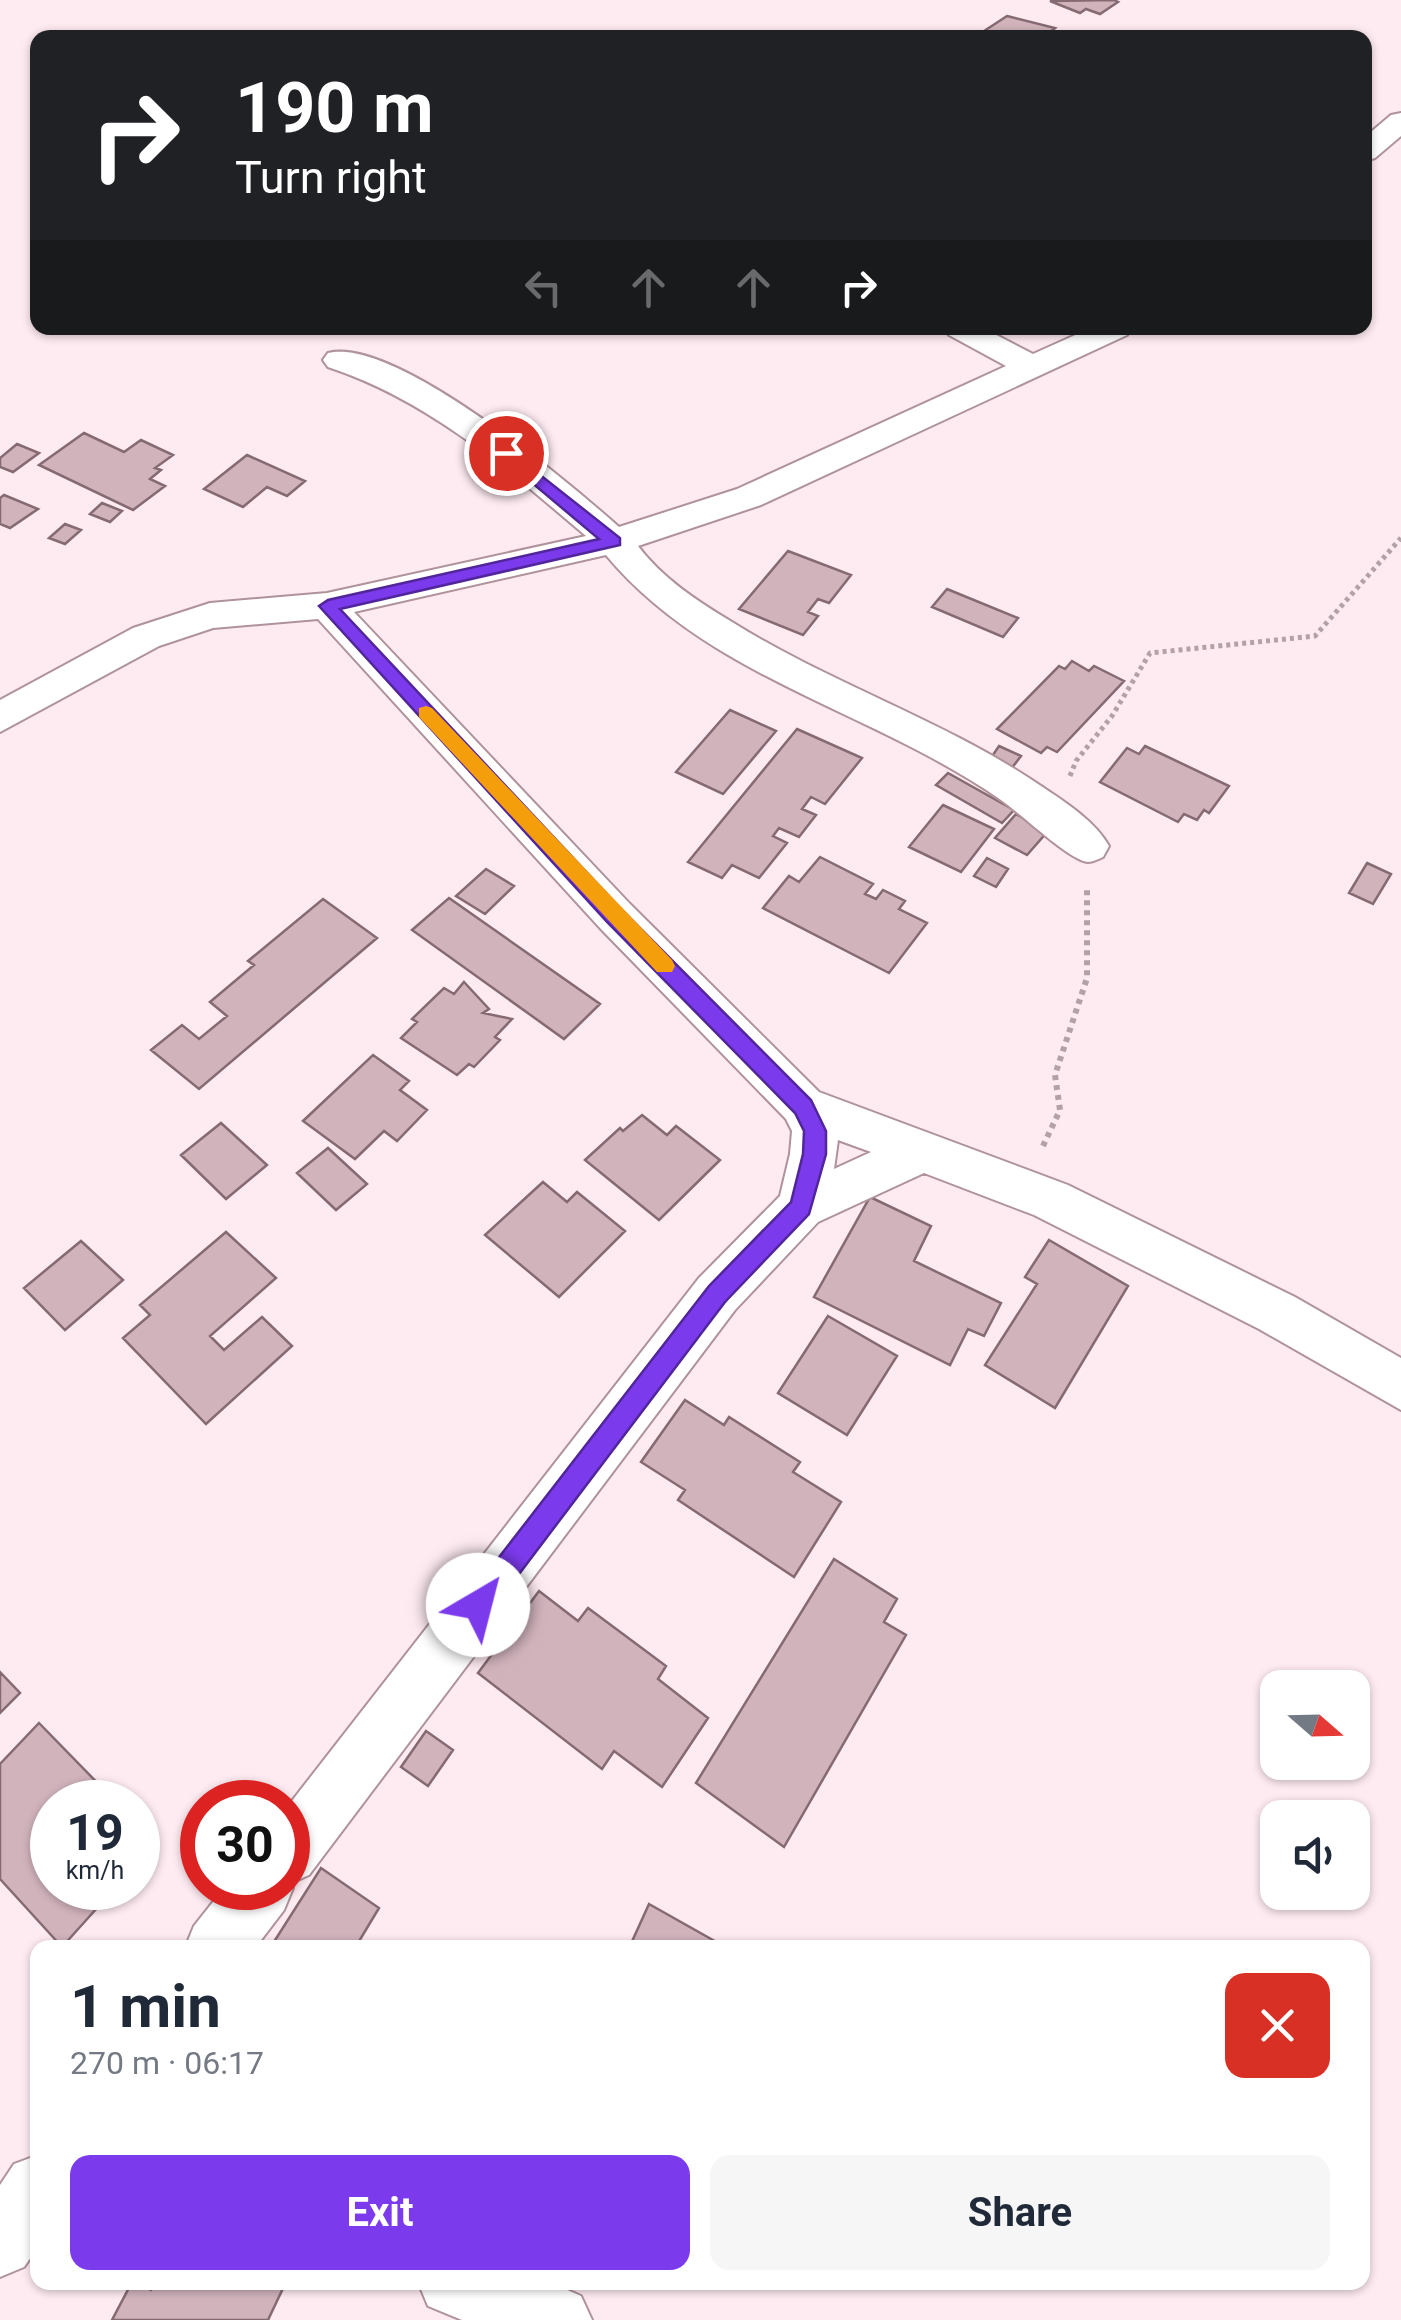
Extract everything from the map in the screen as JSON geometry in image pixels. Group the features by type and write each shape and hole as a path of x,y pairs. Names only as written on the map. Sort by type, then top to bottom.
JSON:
{"street":[{"path":"1372,146 1401,121"},
{"path":"973,335 1034,368"},
{"path":"0,718 146,637 210,616 328,606 508,562 614,542 749,497 1102,335"},
{"path":"338,360 383,373 428,394 479,430 614,542 643,575 705,622 794,677 892,719 1052,811 1088,846"},
{"path":"328,606 615,916 803,1106 815,1131 814,1154 801,1207"},
{"path":"803,1106 1051,1200 1277,1313 1401,1386"},
{"path":"310,1825 717,1294 801,1207 925,1150"},
{"path":"222,1940 245,1910"},
{"path":"474,2290 557,2320"}],"path":[{"path":"1014,1186 1052,1134 1060,1110 1055,1075 1087,978 1088,846 1066,788 1076,761 1112,716 1150,652 1315,636 1401,538"}],"building":[{"path":"1050,1 1118,2 1100,14 1086,9 1080,13"},
{"path":"1007,16 1055,28 1052,30 986,30"},
{"path":"84,433 124,452 141,440 173,455 155,468 161,470 150,479 165,486 133,510 39,465"},
{"path":"17,444 39,453 13,472 0,467 0,458"},
{"path":"247,455 305,481 287,496 267,487 243,507 204,489"},
{"path":"4,495 38,509 10,528 0,524 0,498"},
{"path":"102,503 122,511 110,522 90,514"},
{"path":"65,524 81,530 65,544 49,538"},
{"path":"788,551 851,575 829,603 818,599 808,612 818,616 803,635 739,609"},
{"path":"947,589 1018,618 1003,637 932,607"},
{"path":"1072,661 1089,671 1094,666 1124,681 1057,752 1047,747 1041,753 997,729 1059,666 1065,669"},
{"path":"730,710 776,731 723,794 676,772"},
{"path":"797,729 862,758 825,804 811,797 802,809 816,815 799,837 779,828 773,836 787,843 759,878 732,865 722,878 688,862"},
{"path":"999,746 1021,756 1005,777 984,768"},
{"path":"1145,746 1229,786 1209,813 1204,810 1197,820 1184,814 1178,822 1100,782 1127,748 1139,754"},
{"path":"948,773 1014,810 1002,823 936,785"},
{"path":"943,805 994,829 961,872 909,847"},
{"path":"1016,814 1048,831 1027,855 995,838"},
{"path":"820,857 873,884 865,894 876,899 883,890 905,901 899,909 927,923 889,973 763,908 789,876 799,882"},
{"path":"987,858 1008,869 996,887 974,876"},
{"path":"1367,863 1391,874 1373,904 1349,893"},
{"path":"486,869 514,886 485,914 456,896"},
{"path":"449,898 600,1004 564,1039 412,930"},
{"path":"323,899 377,938 199,1089 151,1050 182,1025 199,1039 227,1016 210,1002 254,965 248,961"},
{"path":"464,982 489,1009 483,1013 512,1019 495,1037 500,1040 474,1067 469,1064 457,1075 401,1038 417,1022 412,1019 444,988 454,994"},
{"path":"373,1055 409,1081 400,1090 427,1110 397,1141 384,1131 355,1159 303,1121"},
{"path":"642,1115 667,1135 676,1126 720,1160 659,1220 585,1160 620,1128 623,1131"},
{"path":"221,1123 267,1165 226,1199 181,1155"},
{"path":"328,1148 367,1184 336,1210 297,1173"},
{"path":"543,1182 567,1202 577,1192 625,1231 559,1297 485,1235"},
{"path":"870,1197 931,1226 914,1261 1001,1303 984,1336 968,1329 950,1365 814,1297"},
{"path":"226,1232 276,1278 210,1336 224,1350 262,1317 292,1346 206,1424 123,1338 150,1315 140,1305"},
{"path":"1049,1240 1128,1286 1055,1408 985,1365 1037,1284 1025,1277"},
{"path":"81,1241 123,1280 65,1330 24,1288"},
{"path":"828,1316 897,1356 847,1435 778,1393"},
{"path":"685,1400 724,1425 729,1417 800,1462 793,1472 841,1502 794,1577 678,1500 685,1490 641,1462"},
{"path":"834,1559 897,1599 884,1622 906,1635 784,1847 696,1783"},
{"path":"539,1591 578,1621 588,1608 666,1666 658,1679 708,1718 662,1787 614,1751 602,1769 478,1673"},
{"path":"0,1672 20,1693 0,1713"},
{"path":"39,1723 95,1780 30,1780 30,1910 95,1910 68,1940 56,1940 0,1879 0,1764"},
{"path":"426,1731 453,1750 428,1786 401,1767"},
{"path":"321,1868 379,1908 360,1940 275,1940 294,1910 310,1910 310,1885"},
{"path":"649,1904 713,1940 633,1940"},
{"path":"128,2290 282,2290 268,2320 112,2320"}],"slow traffic":[{"path":"426,713 664,966"}],"route":[{"path":"478,1605 717,1294 801,1207 814,1154 815,1131 803,1106 615,916 328,606 508,562 614,542 506,453"}]}
